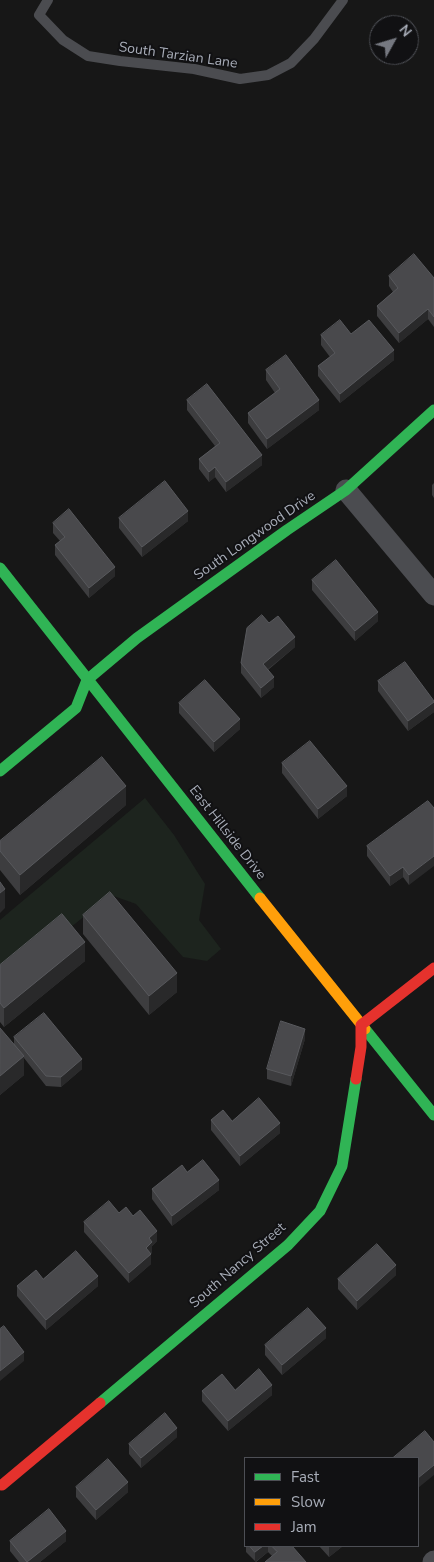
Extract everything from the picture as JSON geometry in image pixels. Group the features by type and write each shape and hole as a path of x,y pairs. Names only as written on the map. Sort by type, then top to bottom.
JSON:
{"street":[{"name":"South Longwood Drive","path":"88,680 137,638 346,490 434,410"},
{"path":"346,490 434,595"},
{"name":"East Hillside Drive","path":"0,568 296,944 434,1115"},
{"path":"0,771 76,708 88,680"},
{"path":"361,1025 434,968"},
{"name":"South Nancy Street","path":"2,1485 288,1245 320,1211 342,1166 361,1047 361,1025"}],"lane":[{"name":"South Tarzian Lane","path":"48,0 39,16 63,40 88,56 194,69 240,79 268,75 291,63 314,39 343,0"}],"shaded area":[{"path":"145,798 174,835 205,884 199,920 221,949 207,961 183,957 136,904 111,895 71,927 0,975 0,920"}],"building":[{"path":"414,254 434,278 434,317 428,309 399,333 377,306 398,288 389,276"},
{"path":"340,320 351,334 369,320 394,350 340,394 318,366 335,353 321,335"},
{"path":"286,355 319,400 267,439 248,413 280,389 266,370"},
{"path":"207,384 262,455 226,482 215,467 209,472 199,459 220,443 187,400"},
{"path":"165,481 188,511 142,547 119,518"},
{"path":"69,509 115,567 89,588 55,545 65,537 53,523"},
{"path":"336,560 378,612 355,631 312,580"},
{"path":"262,615 269,623 278,616 295,637 263,664 274,677 261,688 241,663 247,628"},
{"path":"405,662 434,701 408,721 378,681"},
{"path":"205,680 240,719 214,742 179,703"},
{"path":"310,741 347,786 318,809 282,763"},
{"path":"102,757 126,786 20,875 0,851 0,841"},
{"path":"428,801 434,808 434,856 409,875 403,867 390,876 367,846"},
{"path":"0,882 5,889 0,893"},
{"path":"110,892 177,973 149,996 83,915"},
{"path":"62,914 85,942 4,1008 0,1003 0,965"},
{"path":"44,1013 82,1059 61,1077 46,1076 14,1037"},
{"path":"281,1021 305,1029 291,1076 267,1069"},
{"path":"0,1028 24,1056 0,1076"},
{"path":"259,1098 280,1123 240,1156 211,1120 223,1110 232,1121"},
{"path":"203,1160 219,1180 172,1216 152,1189 182,1165 187,1172"},
{"path":"109,1201 119,1213 126,1207 133,1216 140,1210 157,1231 149,1238 152,1242 146,1248 151,1254 129,1273 84,1222"},
{"path":"377,1244 396,1265 357,1301 338,1279"},
{"path":"76,1251 98,1276 46,1320 17,1286 36,1270 43,1279"},
{"path":"308,1308 326,1328 282,1365 265,1345"},
{"path":"4,1326 24,1352 0,1371 0,1329"},
{"path":"259,1369 272,1385 228,1421 202,1391 222,1374 235,1390"},
{"path":"165,1413 177,1428 141,1458 129,1444"},
{"path":"425,1431 434,1442 434,1465 419,1477 419,1457 394,1457"},
{"path":"108,1459 128,1482 96,1510 76,1487"},
{"path":"49,1509 66,1531 27,1562 10,1541"},
{"path":"251,1547 262,1547 255,1552"},
{"path":"273,1547 293,1547 306,1562 265,1562 277,1552"}],"traffic: fast":[{"path":"0,771 76,708 87,680 137,638 346,490 434,410"},
{"path":"0,568 260,898"},
{"path":"365,1029 434,1115"},
{"path":"100,1403 288,1245 320,1211 342,1166 356,1079"}],"traffic: slow":[{"path":"260,898 365,1029"}],"traffic: jam":[{"path":"356,1079 361,1047 361,1025 434,968"},
{"path":"2,1485 100,1403"}]}
